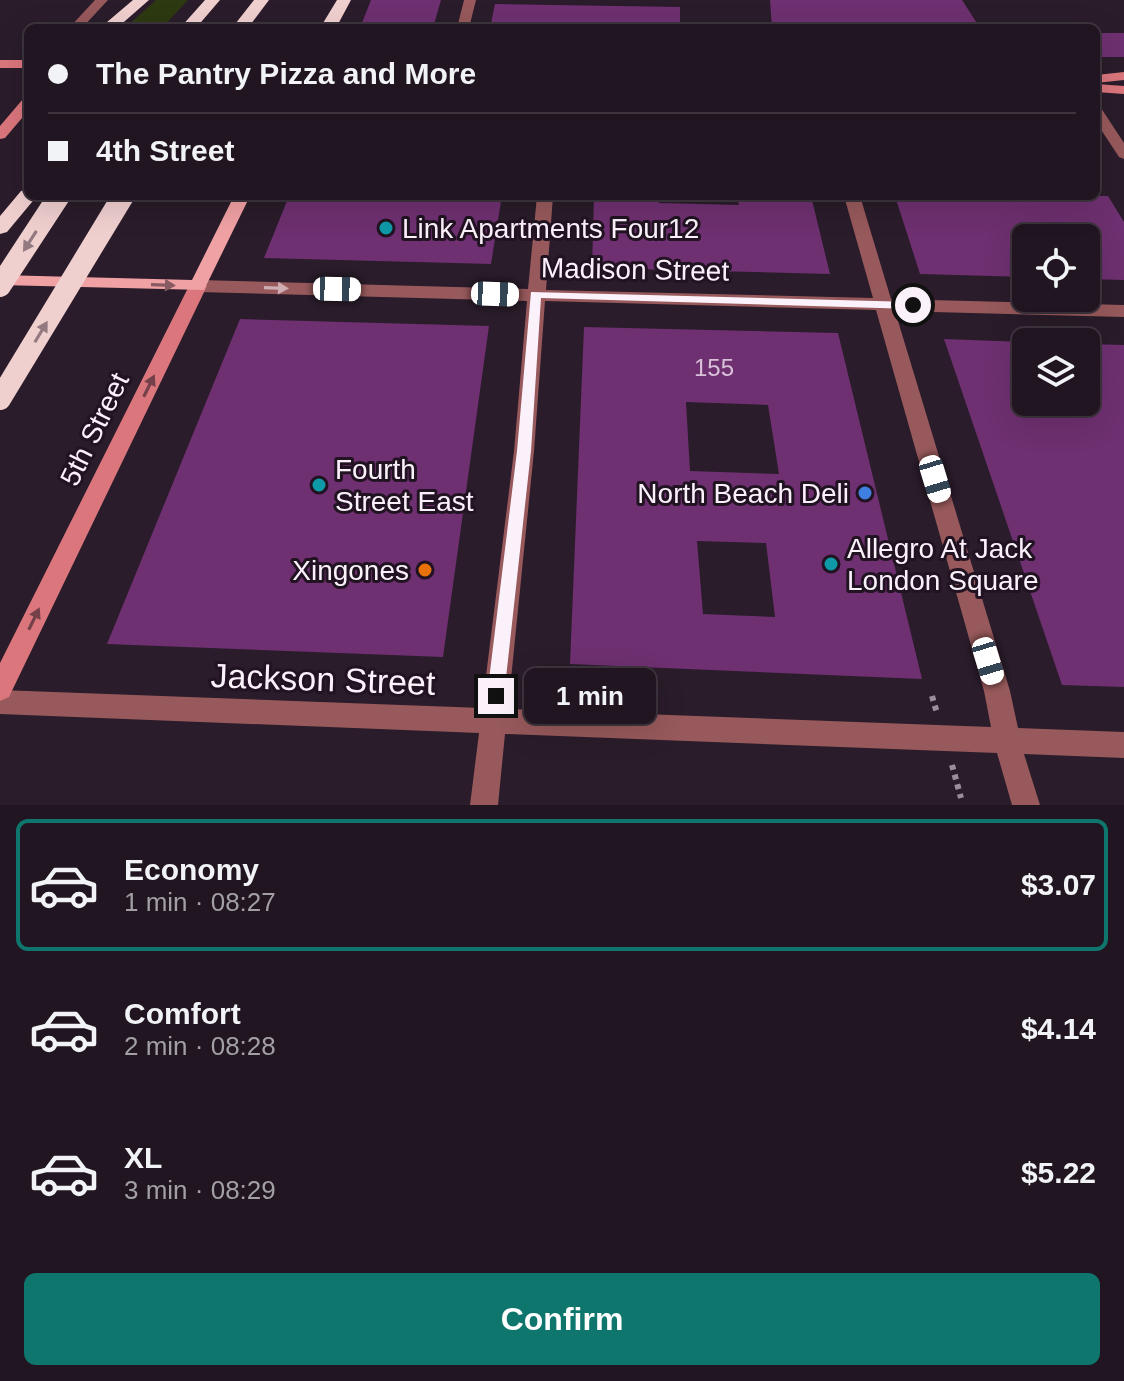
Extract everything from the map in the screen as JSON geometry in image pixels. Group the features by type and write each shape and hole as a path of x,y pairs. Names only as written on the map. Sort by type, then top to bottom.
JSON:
{"highway":[{"path":"113,24 142,0"},
{"path":"192,24 213,0"},
{"path":"243,24 262,0"},
{"path":"330,24 344,0"},
{"path":"0,228 24,200"},
{"path":"0,283 56,200"},
{"path":"0,399 121,200"}],"main road":[{"path":"0,64 24,64"},
{"path":"1100,79 1124,76"},
{"path":"1100,88 1124,90"},
{"path":"0,135 24,107"},
{"name":"5th Street","path":"0,689 240,200"},
{"name":"Madison Street","path":"0,283 198,286"}],"street":[{"path":"79,24 102,0"},
{"path":"464,24 470,0"},
{"path":"1100,117 1124,154"},
{"path":"484,805 524,451 545,200"},
{"path":"853,200 997,691 1007,741 1026,805"},
{"name":"Madison Street","path":"198,286 1124,311"},
{"name":"Jackson Street","path":"0,702 1124,745"}],"green space":[{"path":"156,0 188,0 166,24 129,24"}],"building":[{"path":"371,0 441,0 434,24 362,24"},
{"path":"770,0 962,0 977,24 772,24"},
{"path":"495,4 680,7 680,24 491,24"},
{"path":"1100,33 1124,33 1124,57 1100,57"},
{"path":"1100,196 1108,196 1124,222 1124,280 1100,279 1100,224 1012,224 1012,277 920,274 896,200 1100,200"},
{"name":"Link Apartments Four12","path":"287,200 501,201 491,264 264,258"},
{"path":"594,200 739,205 737,200 812,200 830,274 592,268"},
{"name":"Fourth Street East","path":"240,319 489,326 443,657 107,644"},
{"name":"Allegro At Jack London Square","path":"584,327 838,333 922,679 570,664","holes":["686,402 768,405 779,474 690,471","697,541 766,543 775,617 703,614"]},
{"name":"Allegro At Jack London Square","path":"944,339 1012,341 1012,416 1100,416 1100,344 1124,345 1124,687 1062,685"}],"place":[{"name":"Link Apartments Four12","path":"386,228"},
{"name":"Fourth Street East","path":"319,485"},
{"name":"North Beach Deli","path":"865,493"},
{"name":"Allegro At Jack London Square","path":"831,564"},
{"name":"Xingones","path":"425,570"}],"route":[{"path":"496,696 524,451 536,295 913,305"}]}
